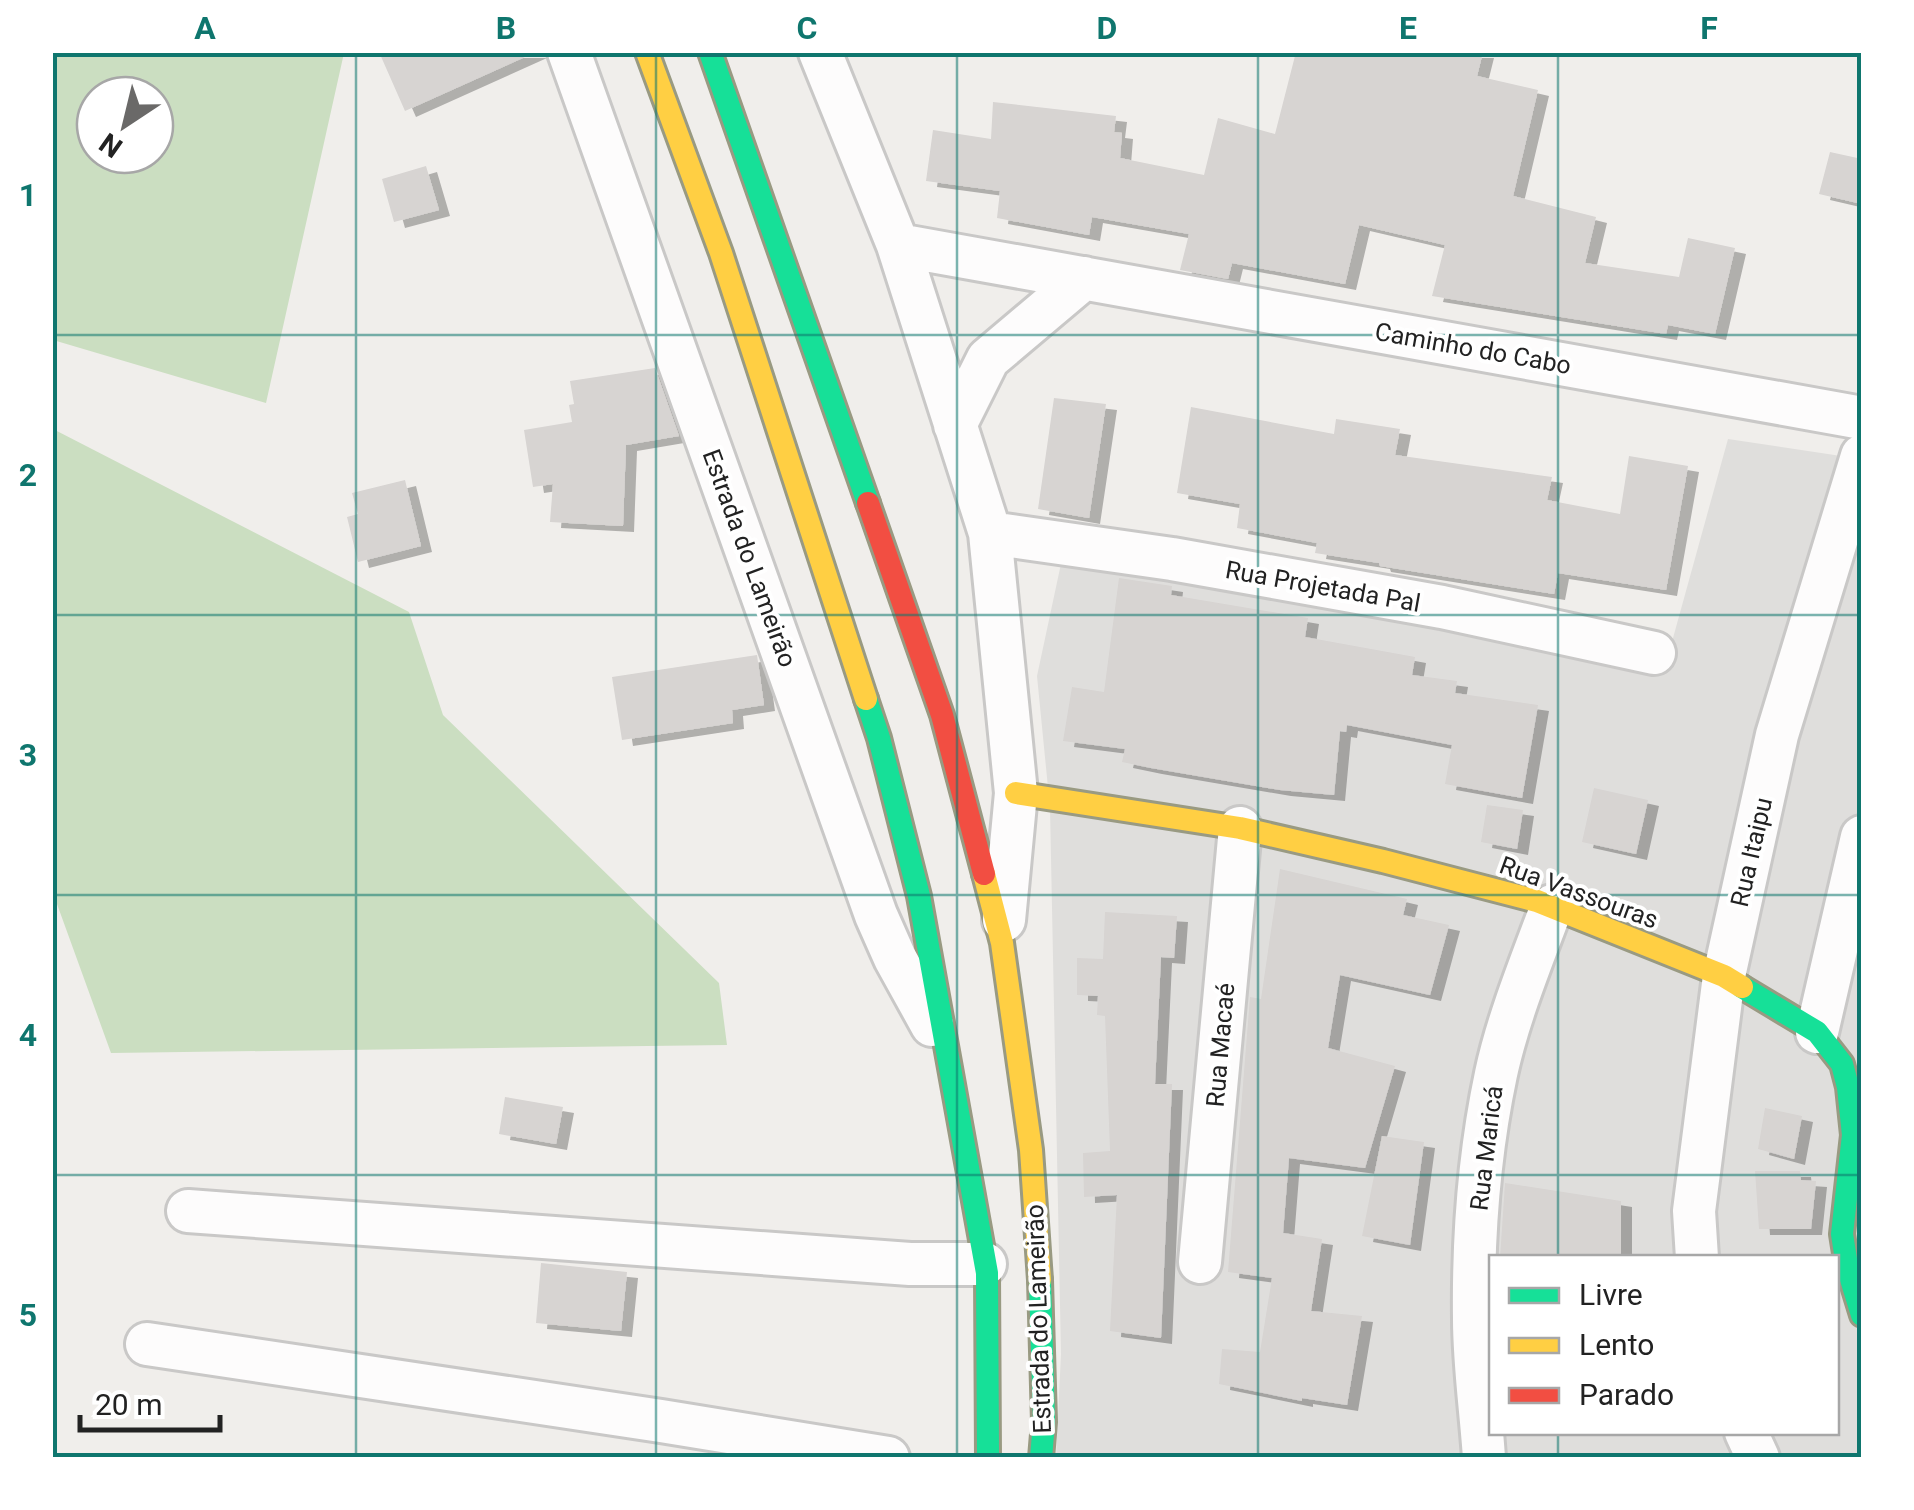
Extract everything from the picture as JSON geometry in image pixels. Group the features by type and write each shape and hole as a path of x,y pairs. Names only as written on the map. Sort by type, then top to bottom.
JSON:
{"main road":[{"name":"Estrada do Lameirão","path":"647,52 722,253 879,738 920,896 986,1264 988,1458"},
{"name":"Estrada do Lameirão","path":"710,52 942,716 1002,943 1032,1150 1040,1269 1042,1458"},
{"name":"Rua Vassouras","path":"1016,793 1240,828 1552,906 1724,976 1817,1032 1842,1064 1848,1087 1853,1135 1842,1234 1862,1315"}],"street":[{"name":"Estrada do Lameirão","path":"569,52 876,915 949,1056"},
{"name":"Estrada do Lameirão","path":"820,52 898,245 990,534 1016,793 1002,943"},
{"name":"Caminho do Cabo","path":"898,245 1862,418"},
{"path":"956,425 988,358 1084,278"},
{"name":"Rua Itaipu","path":"1696,1255 1694,1211 1724,976 1777,735 1862,456"},
{"name":"Rua Projetada Pal","path":"990,534 1172,559 1442,607 1654,654"},
{"name":"Rua Macaé","path":"1200,1262 1240,828"},
{"path":"1817,1032 1862,837"},
{"name":"Rua Maricá","path":"1484,1458 1474,1324 1474,1255 1482,1170 1496,1073 1552,906"},
{"path":"188,1211 891,1262 986,1264"},
{"path":"147,1344 888,1458"},
{"path":"1747,1435 1758,1458"}],"shaded area":[{"path":"1728,439 1861,459 1861,1457 1056,1457 1061,1354 1050,808 1037,676 1062,559 1665,667"}],"green space":[{"path":"52,53 344,53 266,403 53,340"},
{"path":"53,429 409,612 443,715 719,983 727,1045 111,1053 53,893"}],"building":[{"path":"379,52 536,52 405,111"},
{"path":"1296,52 1483,52 1477,76 1538,90 1513,196 1596,217 1585,263 1679,277 1688,238 1735,248 1715,334 1668,325 1666,334 1432,296 1445,245 1359,225 1345,284 1232,263 1228,279 1180,270 1189,234 1092,217 1089,235 997,218 1000,191 926,181 933,130 991,139 993,102 1116,116 1114,132 1122,133 1120,158 1204,175 1218,118 1275,134"},
{"path":"1830,152 1862,159 1862,204 1819,194"},
{"path":"426,166 439,210 394,222 382,179"},
{"path":"655,368 679,436 626,445 623,526 550,522 553,484 533,487 524,430 572,422 570,381"},
{"path":"1054,398 1106,404 1089,518 1038,509"},
{"path":"1191,407 1334,434 1336,419 1400,429 1395,455 1552,477 1547,500 1620,514 1629,456 1688,466 1666,590 1558,573 1554,594 1315,553 1317,543 1237,528 1240,504 1177,493"},
{"path":"405,480 421,546 358,562 347,517 358,514 352,493"},
{"path":"1119,578 1172,586 1171,595 1308,618 1305,637 1415,657 1412,675 1457,681 1455,693 1538,705 1522,798 1445,784 1452,745 1347,725 1346,732 1340,731 1334,795 1151,768 1122,762 1125,749 1063,741 1072,687 1104,692"},
{"path":"757,655 764,705 732,710 733,723 622,740 612,677"},
{"path":"1594,788 1648,800 1636,854 1582,842"},
{"path":"1487,805 1523,810 1517,849 1481,842"},
{"path":"1280,869 1407,899 1403,915 1449,925 1430,995 1340,975 1328,1048 1395,1066 1365,1168 1289,1158 1283,1233 1322,1239 1311,1311 1362,1316 1347,1405 1302,1401 1219,1384 1222,1349 1260,1352 1272,1278 1228,1272 1250,997 1261,999"},
{"path":"1105,912 1177,916 1174,958 1161,957 1155,1084 1172,1084 1161,1338 1110,1331 1117,1195 1084,1197 1083,1153 1110,1151 1105,1016 1097,1015 1098,996 1077,995 1077,958 1103,959"},
{"path":"505,1097 563,1107 556,1144 499,1134"},
{"path":"1765,1108 1802,1116 1794,1159 1758,1149"},
{"path":"1382,1136 1424,1142 1410,1245 1362,1236"},
{"path":"1755,1171 1800,1171 1801,1180 1816,1181 1811,1229 1759,1229"},
{"path":"1505,1183 1621,1201 1621,1255 1500,1255"},
{"path":"541,1263 627,1272 621,1331 536,1323"}],"traffic: fast":[{"path":"710,52 868,503"},
{"path":"866,699 919,896 987,1273 988,1458"},
{"path":"1742,987 1817,1032 1842,1064 1853,1135 1842,1234 1862,1315"},
{"path":"1040,1280 1044,1422 1041,1458"}],"traffic: slow":[{"path":"647,52 721,253 866,699"},
{"path":"1016,793 1240,828 1537,901 1724,976 1742,987"},
{"path":"984,874 1002,943 1031,1150 1040,1280"}],"traffic: jam":[{"path":"868,503 942,715 984,874"}]}
